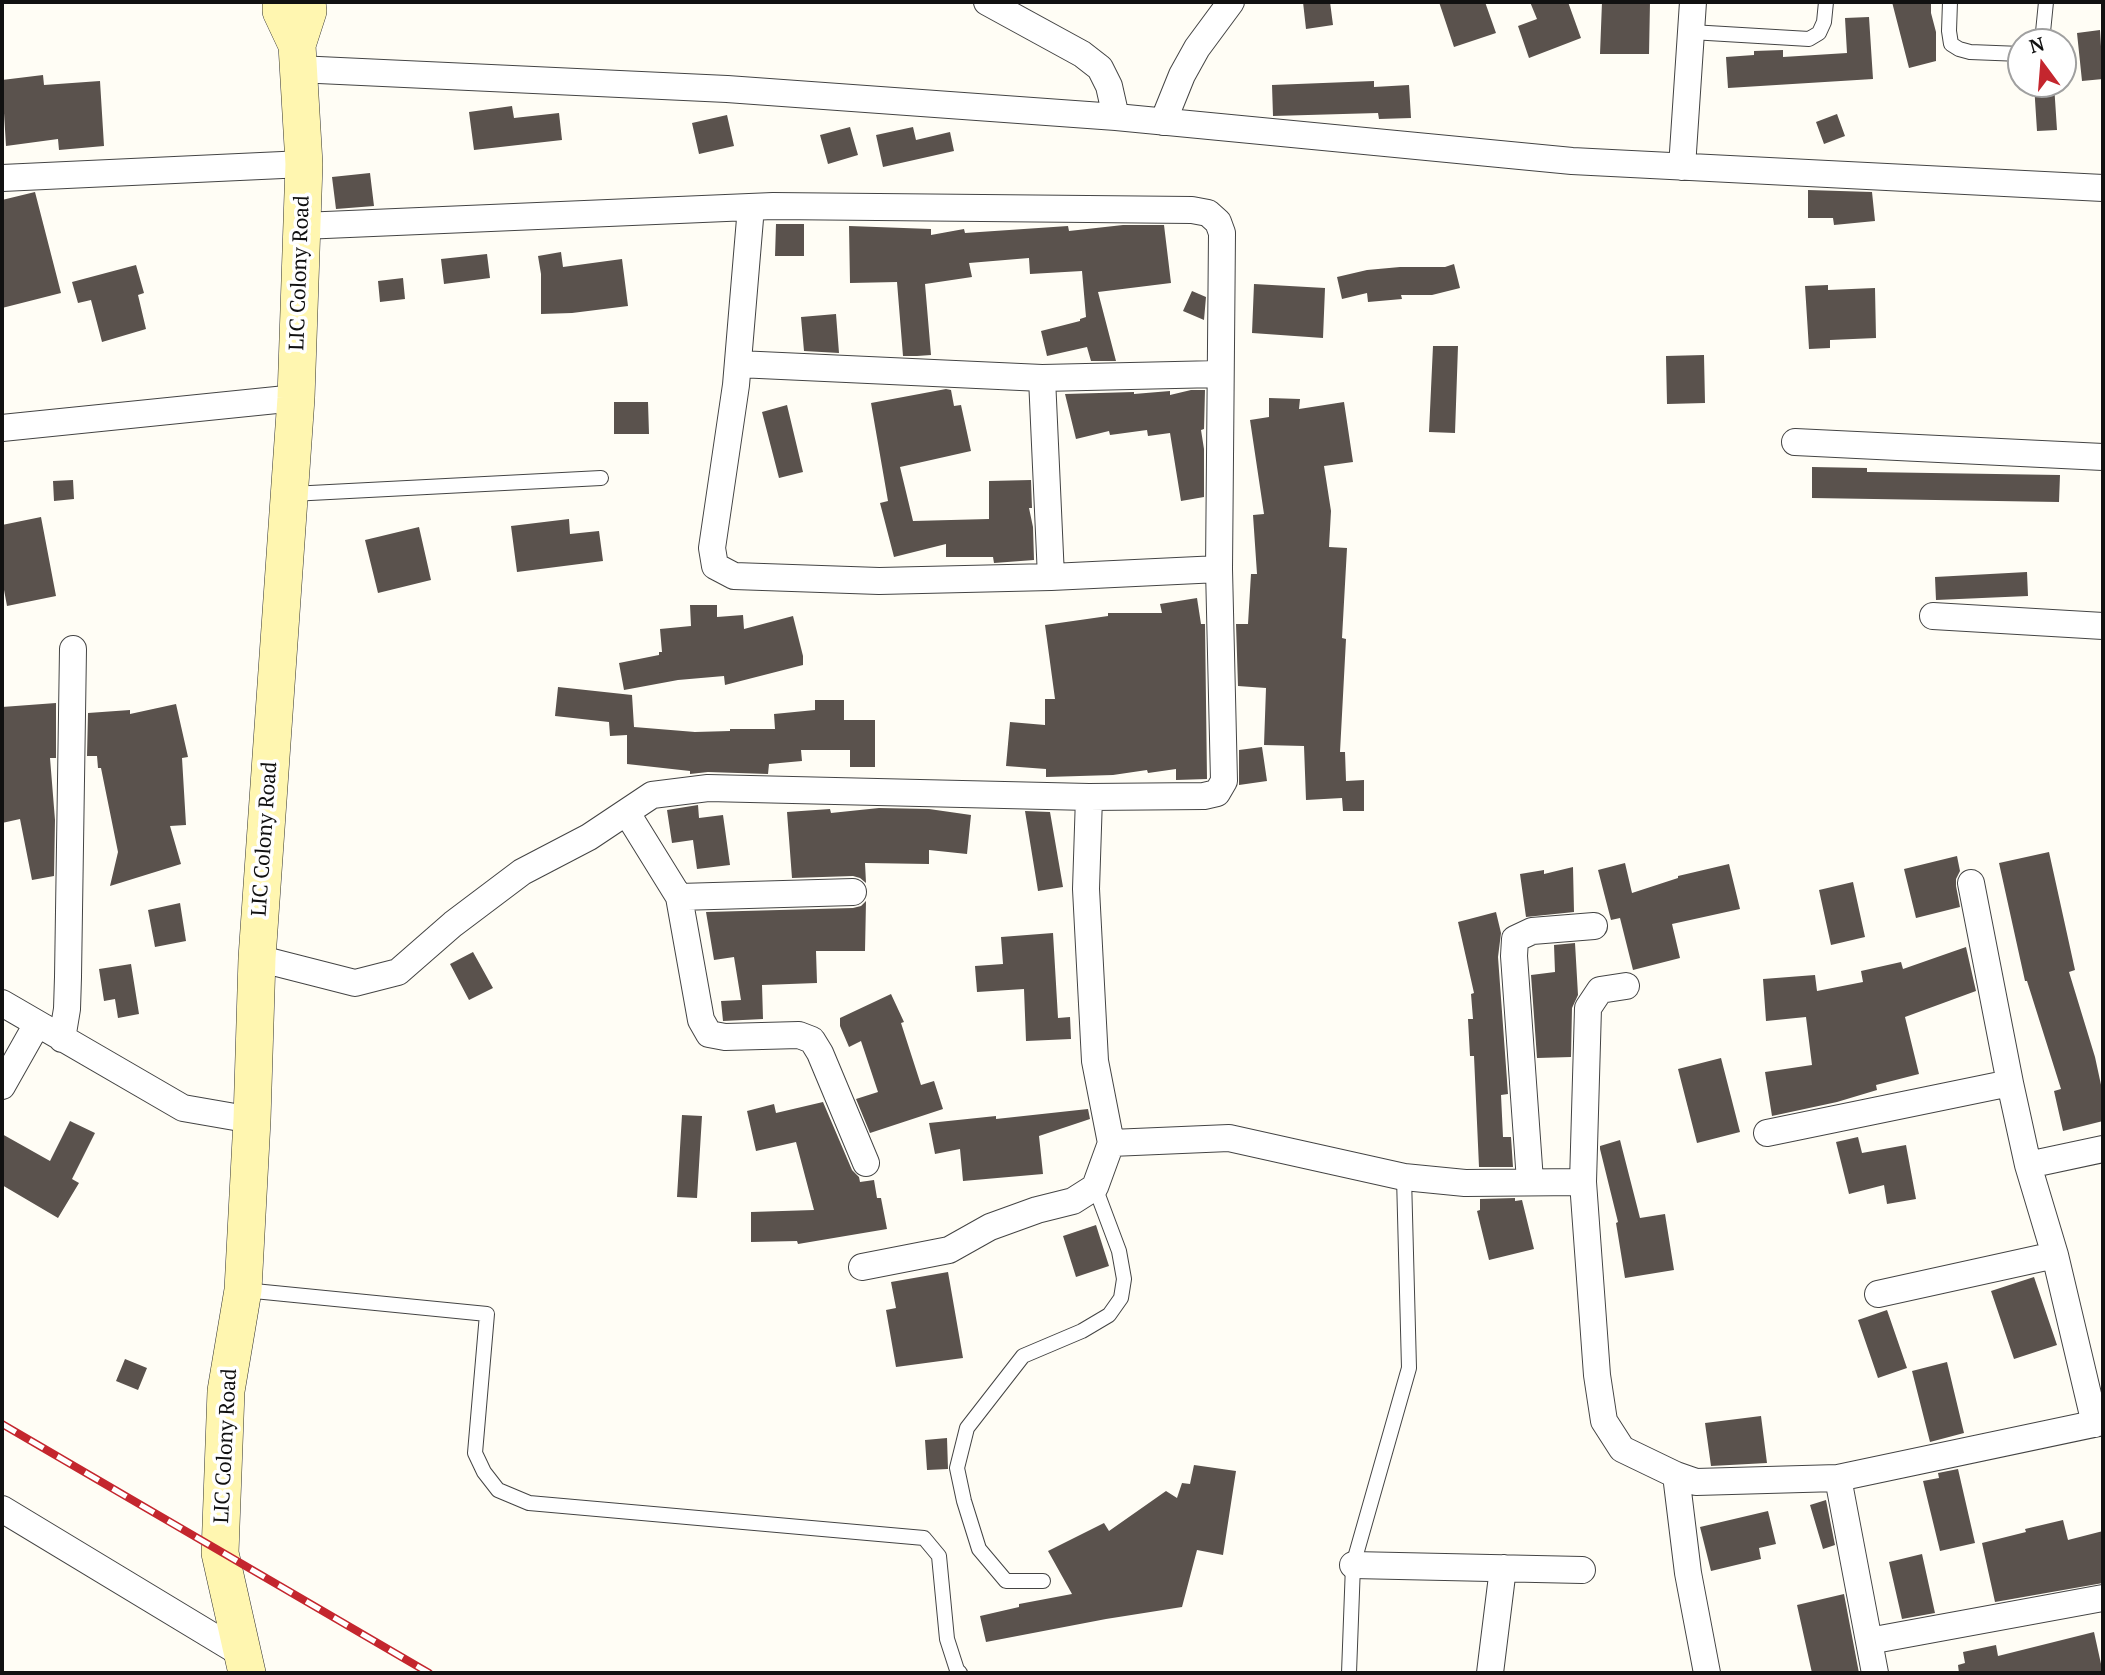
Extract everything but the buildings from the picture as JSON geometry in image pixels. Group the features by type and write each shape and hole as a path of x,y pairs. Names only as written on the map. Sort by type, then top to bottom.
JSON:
{"main road":[{"path":"281,2 281,11 297,57"},
{"name":"LIC Colony Road","path":"245,1664 220,1553 226,1391 243,1290 257,958 296,398 304,164 297,57 308,11 307,2"}],"street":[{"path":"987,2 1082,54 1100,68 1109,86 1116,117"},
{"path":"1163,122 1182,75 1197,48 1231,2"},
{"path":"1682,167 1693,2"},
{"path":"297,57 1116,117 1572,161 2103,188"},
{"path":"2,178 304,164"},
{"path":"751,207 738,364 712,548 715,566 734,576 865,580 1051,577 1219,569"},
{"path":"257,958 355,983 398,972 453,924 522,872 589,838 652,795 708,788 1089,797 1204,796 1217,793 1224,781 1219,569 1222,233 1218,222 1208,213 1192,210 751,207 302,226"},
{"path":"738,364 1042,378 1219,374"},
{"path":"1042,378 1051,577"},
{"path":"2,428 296,398"},
{"path":"1795,442 2103,457"},
{"path":"1933,616 2103,626"},
{"path":"62,1039 68,977 73,649"},
{"path":"862,1267 949,1250 990,1227 1037,1210 1073,1201 1096,1187 1111,1143 1095,1061 1086,889 1089,797"},
{"path":"627,813 679,897 701,1020 709,1034 725,1037 799,1035 812,1040 866,1163"},
{"path":"1626,986 1600,989 1588,1008 1583,1182 1597,1375 1604,1420 1622,1449 1696,1482 1838,1478 2099,1423 2055,1255 2028,1165 1971,883"},
{"path":"679,897 853,892"},
{"path":"1530,1181 1515,939 1532,931 1594,926"},
{"path":"2,1003 183,1108 252,1120"},
{"path":"2,1086 37,1024"},
{"path":"1767,1133 2010,1083"},
{"path":"1111,1143 1229,1138 1404,1177 1465,1183 1583,1182"},
{"path":"2028,1165 2103,1149"},
{"path":"1878,1294 2055,1255"},
{"path":"1676,1475 1688,1573 1707,1673"},
{"path":"1838,1478 1875,1673"},
{"path":"2,1510 245,1664"},
{"path":"1353,1565 1582,1570"},
{"path":"1490,1673 1503,1568"},
{"path":"1869,1641 2103,1598"}],"lane":[{"path":"1691,32 1809,39 1819,33 1825,22 1826,2"},
{"path":"1950,2 1951,44 1970,52 2007,53"},
{"path":"2043,28 2046,2"},
{"path":"289,494 601,478"},
{"path":"1349,1673 1353,1565 1409,1368 1404,1177"},
{"path":"1042,1581 1006,1581 979,1549 957,1468 967,1428 1023,1356 1082,1331 1109,1315 1121,1298 1124,1279 1119,1251 1096,1187"},
{"path":"243,1290 488,1314 475,1453 484,1472 498,1490 529,1503 924,1538 939,1556 947,1639 960,1673"}],"railway":[{"path":"2,1424 429,1673"}]}
